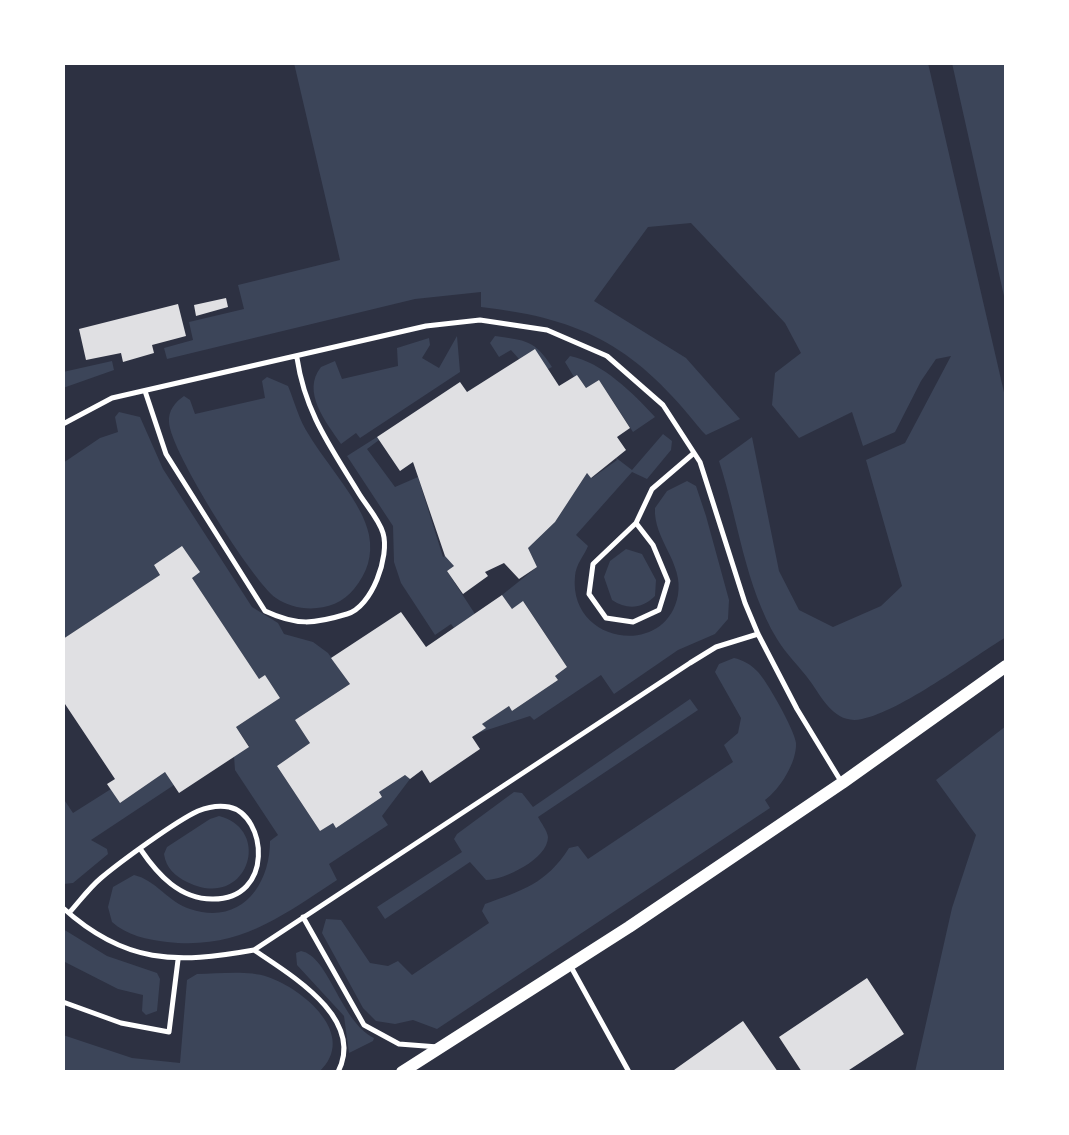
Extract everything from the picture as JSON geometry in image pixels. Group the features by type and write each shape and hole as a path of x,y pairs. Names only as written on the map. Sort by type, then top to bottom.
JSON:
{"street":[{"path":"402,1072 423,1066 441,1047 570,965 842,783 1006,666"}],"lane":[{"path":"63,424 112,398 297,358 426,326 480,320 547,330 607,356 663,405 694,453 704,474 745,603 758,634 797,709 842,783"},
{"path":"145,391 166,454 265,611 288,622 318,622 353,613 374,590 383,559 383,533 314,421 302,389 297,358"},
{"path":"636,523 653,545 668,581 659,610 633,622 606,618 589,594 593,564 636,523 652,489 694,453"},
{"path":"63,908 106,940 139,954 178,960 254,950 690,663 716,647 758,634"},
{"path":"69,913 101,878 141,850 197,812 215,806 232,807 246,819 256,835 260,852 258,868 250,883 238,894 215,900 193,898 158,874 141,850"},
{"path":"303,918 365,1024 399,1044 441,1047"},
{"path":"254,950 298,980 331,1011 343,1040 343,1063 338,1072"},
{"path":"63,1002 121,1023 169,1032 178,960"},
{"path":"570,965 629,1072"}],"shaded area":[{"path":"294,63 928,63 1006,401 1006,637 935,683 878,714 853,720 837,714 825,703 777,639 766,619 743,552 719,461 752,437 779,571 799,610 833,627 881,606 902,586 866,460 905,443 951,356 936,359 921,381 895,432 863,446 852,412 799,438 772,405 775,373 801,353 785,323 691,223 648,227 594,301 686,358 740,419 706,435 655,379 607,343 551,320 481,307 481,292 415,299 167,359 164,348 193,340 189,322 244,309 238,285 340,260"},
{"path":"952,63 1006,63 1006,305"},
{"path":"457,336 460,372 360,438 356,433 341,444 323,417 315,397 314,386 321,367 335,361 342,379 398,366 397,348 429,338 430,345 422,358 439,368"},
{"path":"495,336 534,346 552,367 548,369 519,359 511,350 499,357 490,343"},
{"path":"570,356 582,359 605,372 655,417 633,432 599,380 586,388 577,375 574,377 565,362"},
{"path":"112,361 114,370 63,388 63,372"},
{"path":"267,377 288,386 306,429 352,497 369,535 368,564 362,577 346,597 327,606 295,607 276,598 265,587 232,543 197,486 173,437 169,422 175,404 184,396 190,400 195,414 265,398 262,381"},
{"path":"119,412 140,417 163,469 252,607 278,623 284,634 313,642 328,653 350,684 295,720 310,743 277,766 320,831 333,823 336,827 382,797 379,792 405,775 410,779 382,816 388,825 329,864 337,880 258,928 216,941 167,942 131,934 112,922 108,907 113,887 134,875 149,881 182,906 208,913 224,912 249,898 265,873 270,841 278,835 235,770 234,756 249,746 236,727 280,698 265,675 259,679 192,578 182,547 154,565 160,575 63,639 63,463 100,438 118,432 115,417"},
{"path":"663,434 672,441 671,450 647,479 632,472 576,535 588,546 575,576 577,599 586,617 601,629 619,635 638,635 656,629 670,615 678,595 679,583 659,530 655,508 667,491 687,481 696,486 706,516 729,600 728,619 715,634 678,650 614,694 601,675 534,720 530,716 478,733 485,728 482,724 509,706 512,711 558,680 555,676 567,667 524,602 512,609 502,595 537,567 528,548 555,522 587,473 592,478 617,460 615,457 632,470"},
{"path":"377,437 379,440 367,449 395,487 418,477 443,557 447,555 454,566 447,571 475,614 454,628 451,624 435,635 401,583 394,562 393,526 347,456"},
{"path":"626,549 642,554 656,580 655,596 640,606 629,607 612,600 604,577 610,561"},
{"path":"734,658 749,664 761,676 786,717 796,743 794,758 786,774 765,800 770,808 437,1029 413,1020 395,1024 376,1021 363,1008 322,933 326,919 341,920 370,963 388,966 398,961 412,975 489,923 482,911 485,904 522,890 542,878 569,848 578,846 588,859 733,762 724,745 738,733 741,718 715,672 719,664"},
{"path":"690,699 698,710 538,817 548,837 546,845 541,853 524,867 486,880 470,862 385,919 377,907 462,852 454,839 457,834 514,792 522,793 533,807"},
{"path":"1006,726 1006,1072 915,1072 952,908 976,835 936,780"},
{"path":"165,772 174,785 91,840 107,849 108,854 73,883 63,884 63,798 73,813 111,789 120,803"},
{"path":"219,816 236,824 246,836 249,851 246,866 238,878 225,886 208,888 187,882 169,867 164,854 167,847"},
{"path":"63,929 107,956 157,973 160,979 157,1011 146,1015 142,1011 143,995 118,989 63,961"},
{"path":"301,951 311,955 319,964 352,1018 362,1030 374,1038 373,1041 349,1053 344,1016 297,965 296,953"},
{"path":"242,973 268,977 282,983 322,1015 330,1029 333,1043 330,1058 319,1072 63,1072 63,1035 132,1058 180,1063 187,980 197,974"}],"building":[{"path":"226,298 228,307 196,316 194,305"},
{"path":"178,304 186,336 152,345 154,353 123,362 121,353 86,360 79,329"},
{"path":"535,349 559,386 577,375 586,388 599,380 630,428 617,437 626,450 591,478 587,473 555,522 528,548 537,567 519,579 504,563 485,572 488,576 463,594 447,571 454,566 445,556 413,462 400,471 377,437 460,382 467,392"},
{"path":"182,546 200,572 192,578 259,679 265,675 280,698 236,727 249,747 179,793 165,772 120,803 107,784 115,779 63,701 63,639 160,575 154,565"},
{"path":"502,595 512,609 523,601 567,667 555,676 558,680 512,711 509,706 482,724 486,728 472,737 480,749 430,783 422,770 410,779 405,775 379,792 382,797 336,828 333,823 320,831 277,766 310,743 295,720 350,684 331,658 401,612 426,647"},
{"path":"867,978 904,1034 846,1072 802,1072 779,1037"},
{"path":"743,1021 778,1072 675,1072 674,1070"}]}
